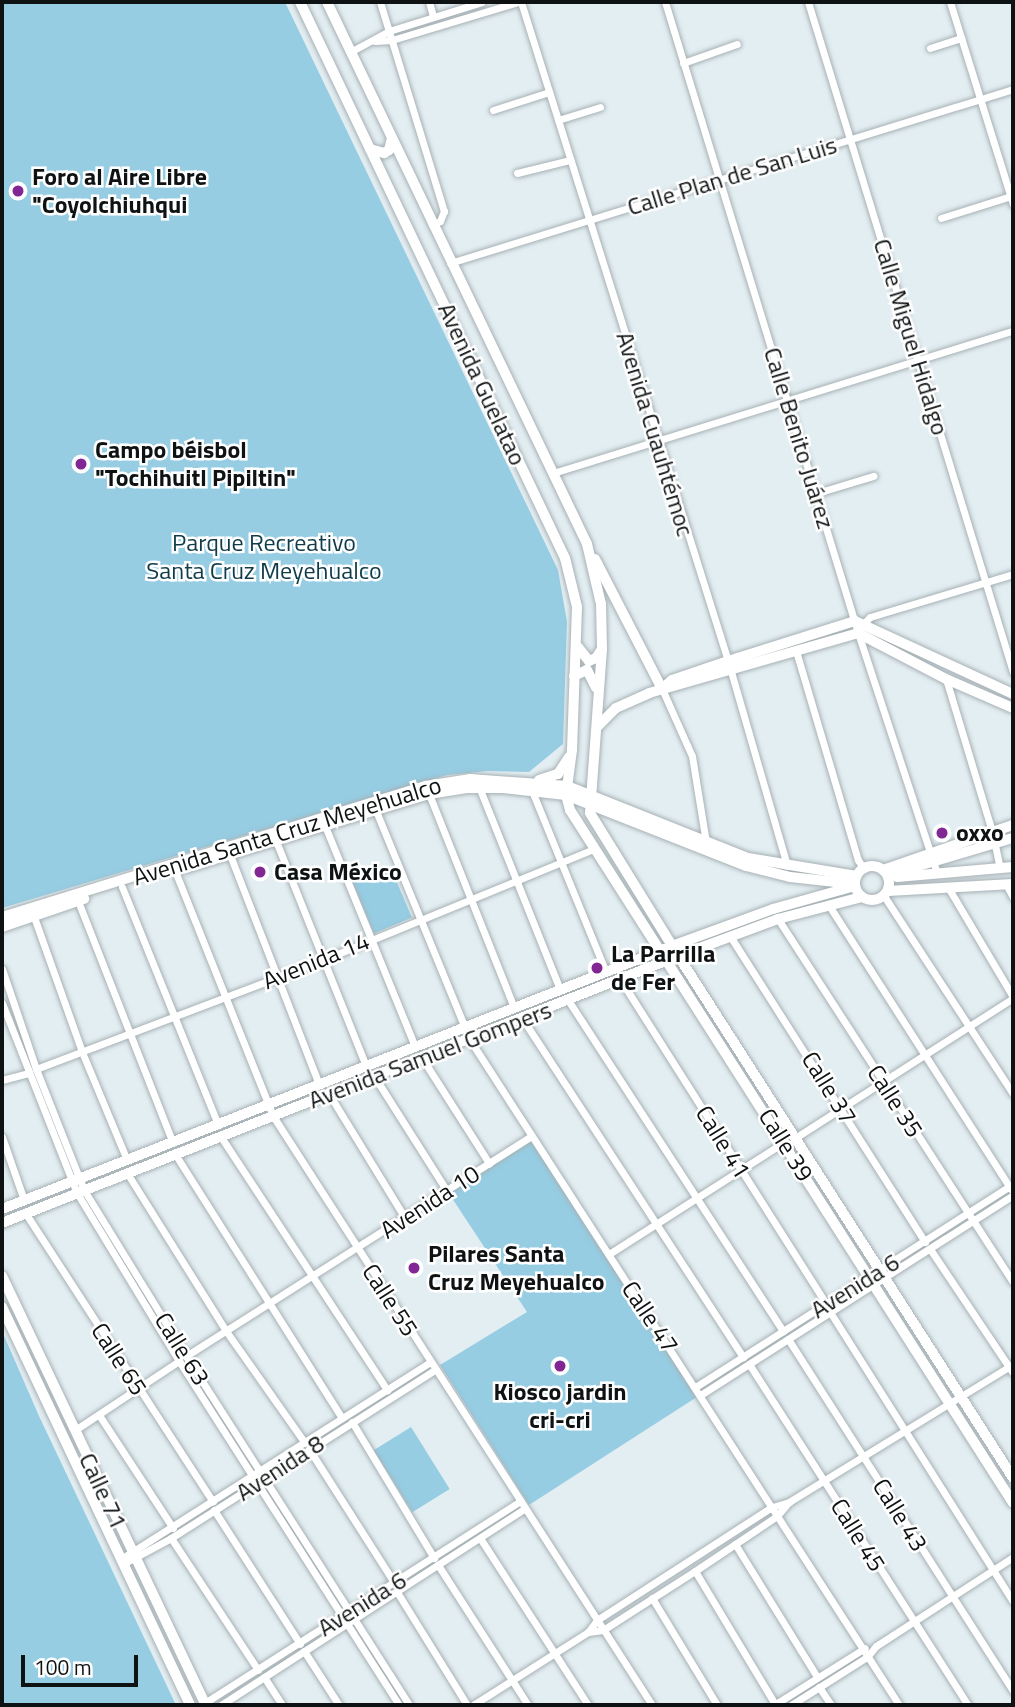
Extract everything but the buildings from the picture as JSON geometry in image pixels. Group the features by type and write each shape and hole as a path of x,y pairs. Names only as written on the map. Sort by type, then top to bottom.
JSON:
{"street":[{"name":"Avenida Guelatao","path":"300,2 565,558 577,607 572,750 567,791"},
{"name":"Avenida Guelatao","path":"327,2 450,263 587,544 662,689 692,755 706,843"},
{"path":"380,2 444,211 440,221 432,225"},
{"path":"429,2 433,16"},
{"path":"375,41 392,40 520,2"},
{"name":"Avenida Cuauhtémoc","path":"520,2 729,665 788,866"},
{"name":"Calle Benito Juárez","path":"665,2 937,873"},
{"name":"Calle Miguel Hidalgo","path":"808,2 1013,672"},
{"path":"941,218 1012,200 950,2"},
{"path":"352,51 375,41 389,31 476,3 477,14"},
{"path":"930,48 961,38"},
{"path":"683,62 737,44"},
{"name":"Calle Plan de San Luis","path":"450,263 1013,89"},
{"path":"493,110 549,92"},
{"path":"558,120 600,107"},
{"path":"370,149 384,153 389,150 392,138"},
{"path":"517,173 570,160"},
{"path":"554,473 1013,331"},
{"path":"817,493 873,476"},
{"name":"Avenida Guelatao","path":"587,544 601,604 602,649 598,726 589,799"},
{"path":"729,665 796,651 858,627 870,617 1013,573"},
{"path":"858,627 946,678 1013,708"},
{"path":"598,726 616,708 662,689 672,680 858,627 1013,694"},
{"path":"576,643 584,658 589,661 596,658 602,649"},
{"path":"796,651 858,860 862,897 877,900 886,894 1009,884 1013,897"},
{"path":"575,676 583,670 590,673 598,695"},
{"path":"946,678 992,831 1000,868"},
{"path":"521,782 553,777 562,770 572,750"},
{"name":"Avenida Santa Cruz Meyehualco","path":"2,917 449,781 521,782 567,791 748,858 858,879"},
{"path":"479,787 560,990"},
{"name":"Avenida Santa Cruz Meyehualco","path":"2,927 122,887 325,826 374,806 479,787 567,791"},
{"path":"533,791 606,972"},
{"name":"Calle 39","path":"567,791 570,810 593,849 882,1273 1013,1478"},
{"path":"429,794 468,900 514,1008"},
{"name":"Avenida Santa Cruz Meyehualco","path":"589,799 746,866 790,877 858,879"},
{"name":"Calle 39","path":"589,799 595,822 790,1140 871,1280 1013,1503"},
{"name":"Calle 47","path":"374,806 470,1040 699,1390 866,1657 900,1705"},
{"path":"887,874 1013,825"},
{"path":"325,826 415,1047"},
{"path":"933,856 1013,838"},
{"path":"276,841 366,1066"},
{"name":"Avenida 14","path":"36,1069 323,960 593,849"},
{"path":"230,855 319,1084"},
{"path":"858,879 877,867 887,874 1013,867"},
{"name":"Calle 55","path":"174,871 227,996 273,1116 652,1705"},
{"path":"887,874 886,894 1013,1094"},
{"name":"Avenida Samuel Gompers","path":"2,1209 672,946 858,879"},
{"path":"122,887 219,1125"},
{"path":"609,1254 1013,997 949,888"},
{"name":"Avenida Samuel Gompers","path":"2,1223 730,936 828,904 862,897"},
{"path":"78,901 173,1143"},
{"path":"828,904 1012,1190"},
{"path":"34,917 82,1052 127,1160"},
{"name":"Calle 35","path":"778,919 1013,1282"},
{"name":"Calle 37","path":"730,936 842,1107 927,1245 1012,1368"},
{"name":"Calle 63","path":"2,969 80,1191 258,1478 409,1705"},
{"name":"Calle 41","path":"620,979 1013,1601"},
{"name":"Calle 43","path":"568,1000 698,1197 1013,1691"},
{"name":"Calle 63","path":"2,1003 27,1073 76,1180"},
{"name":"Calle 45","path":"522,1018 658,1223 968,1705"},
{"path":"422,1058 489,1163"},
{"path":"2,1080 27,1073"},
{"path":"374,1076 447,1191"},
{"path":"329,1094 405,1218"},
{"name":"Avenida 10","path":"75,1430 531,1136"},
{"path":"2,1137 24,1200"},
{"path":"221,1137 387,1390"},
{"path":"175,1154 342,1419"},
{"path":"127,1173 226,1331 307,1446 467,1705"},
{"name":"Avenida 6","path":"927,1245 968,1214 1012,1190"},
{"name":"Avenida 6","path":"699,1390 927,1245 972,1222 1012,1190"},
{"name":"Calle 65","path":"26,1214 339,1705"},
{"name":"Calle 71","path":"2,1276 204,1705"},
{"name":"Calle 71","path":"2,1307 190,1705"},
{"name":"Avenida 8","path":"122,1562 173,1528 258,1478 387,1390 433,1366"},
{"name":"Avenida 8","path":"307,1446 352,1422 433,1366"},
{"path":"588,1632 603,1630 777,1516 789,1502 823,1479 1012,1368"},
{"path":"99,1415 173,1528"},
{"path":"352,1422 528,1705"},
{"path":"473,1705 588,1632 597,1620 772,1507 789,1502"},
{"name":"Avenida 6","path":"436,1561 480,1538 523,1504"},
{"name":"Avenida 6","path":"204,1705 258,1670 349,1618 523,1504"},
{"name":"Avenida 8","path":"134,1555 171,1538 213,1506"},
{"path":"171,1538 258,1670"},
{"path":"480,1538 587,1705"},
{"path":"735,1544 817,1677"},
{"path":"791,1705 866,1657 876,1646 1013,1558"},
{"path":"695,1571 774,1705 861,1648 876,1646"},
{"path":"652,1598 717,1705"},
{"name":"Calle 63","path":"349,1618 399,1705"},
{"name":"Avenida 6","path":"222,1705 302,1647"},
{"path":"264,1677 282,1705"},
{"path":"819,1687 831,1705"}],"green space":[{"name":"Parque Recreativo Santa Cruz Meyehualco","path":"2,2 285,2 558,570 567,622 563,744 529,772 488,771 447,775 2,908"},
{"path":"390,866 412,918 374,934 352,882"},
{"path":"530,1139 700,1395 529,1505 440,1365 527,1312 448,1192"},
{"path":"2,1331 39,1416 176,1705 2,1705"},
{"path":"411,1427 450,1489 412,1512 374,1450"}],"place":[{"name":"Foro al Aire Libre \"Coyolchiuhqui","path":"18,191"},
{"name":"Campo béisbol \"Tochihuitl Pipiltin\"","path":"81,464"},
{"name":"oxxo","path":"942,833"},
{"name":"Casa México","path":"260,872"},
{"name":"La Parrilla de Fer","path":"597,968"},
{"name":"Pilares Santa Cruz Meyehualco","path":"414,1268"},
{"name":"Kiosco jardin cri-cri","path":"560,1366"}]}
